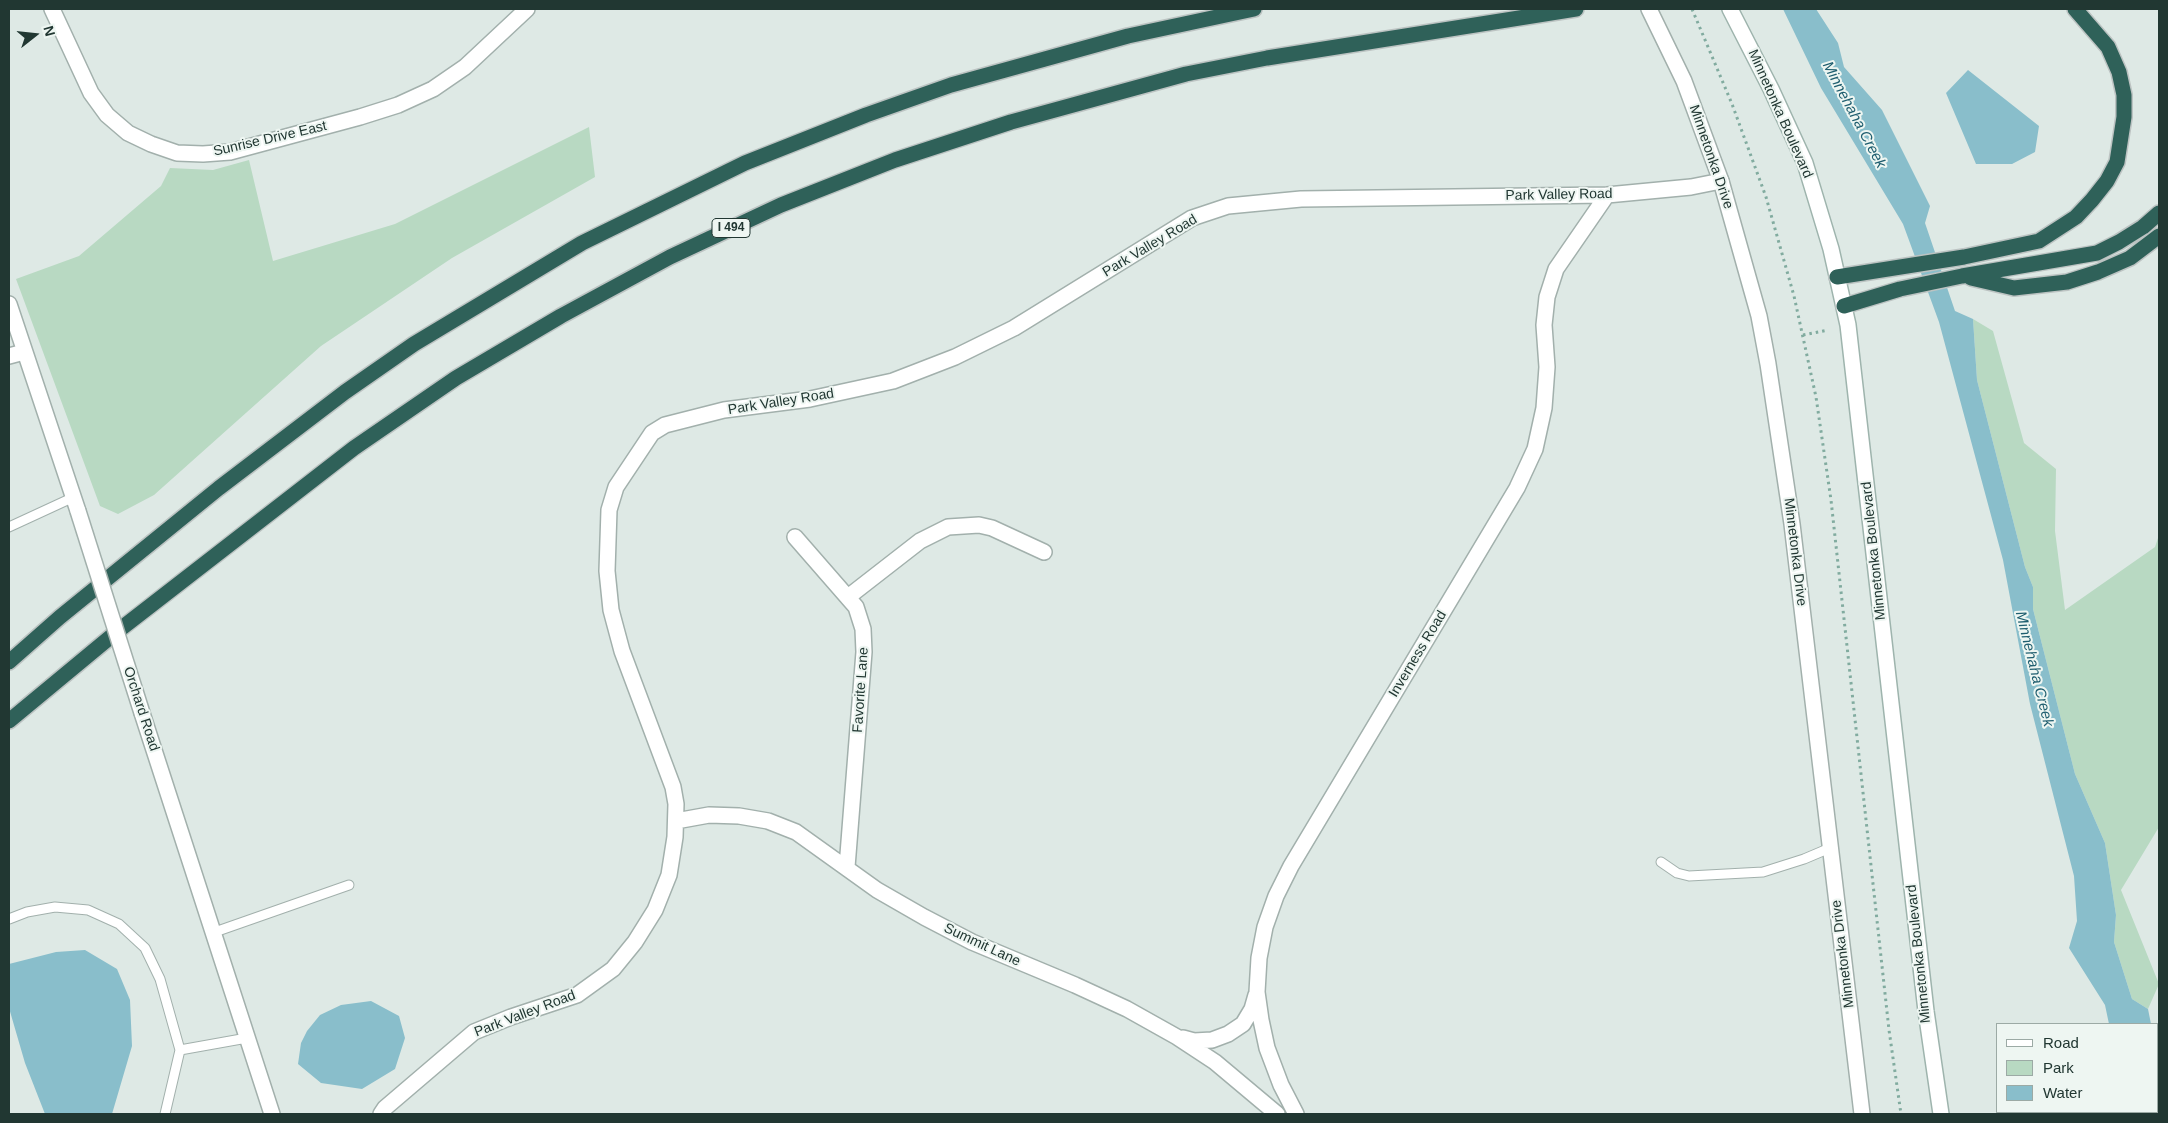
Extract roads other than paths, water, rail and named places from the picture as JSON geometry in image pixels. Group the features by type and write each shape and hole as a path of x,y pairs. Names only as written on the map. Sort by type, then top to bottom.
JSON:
{"highway":[{"path":"9,662 68,611 219,488 345,392 414,344 582,243 745,163 866,115 932,92 1030,62 1128,36 1254,9"},
{"name":"I 494","path":"9,721 114,634 354,448 456,378 561,316 637,275 781,205 896,160 1002,125 1186,74 1267,58 1576,9"},
{"path":"1838,277 1964,257 2039,240 2076,217 2092,200 2107,181 2117,162 2124,117 2124,95 2119,72 2108,47 2075,9"},
{"path":"1844,306 1900,289 1962,276 2097,253 2143,227 2159,213"},
{"path":"1962,276 2014,288 2067,282 2098,272 2130,258 2159,236"}],"street":[{"name":"Sunrise Drive East","path":"52,9 91,93 107,115 128,132 151,144 177,153 203,154 230,152 398,105 433,89 465,67 527,9"},
{"name":"Minnetonka Drive","path":"1649,9 1684,81 1721,181 1759,316 1774,399 1796,551 1862,1114"},
{"name":"Minnetonka Boulevard","path":"1730,9 1771,89 1805,163 1819,204 1844,306 1854,371 1926,1011 1941,1114"},
{"name":"Park Valley Road","path":"381,1114 385,1108 474,1032 511,1017 577,995 613,969 655,910 669,875 676,821 673,787 622,651 612,610 607,572 609,510 616,487 652,433 665,425 724,410 802,400 893,381 948,360 1014,328 1192,218 1228,206 1301,199 1607,195 1690,187 1721,181"},
{"name":"Inverness Road","path":"1296,1114 1281,1085 1267,1048 1257,992 1259,958 1265,927 1276,896 1287,874 1521,480 1534,449 1544,408 1547,367 1544,326 1547,297 1556,269 1607,195"},
{"name":"Orchard Road","path":"9,304 76,504 212,933 272,1114"},
{"path":"9,356 24,352"},
{"path":"848,597 920,541 948,527 979,525 992,528 1044,552"},
{"name":"Favorite Lane","path":"795,537 856,607 863,629 864,652 847,867"},
{"name":"Summit Lane","path":"676,821 709,815 739,816 768,821 796,832 877,890 972,942 1075,984 1127,1009 1177,1037 1215,1062 1277,1114"},
{"path":"1177,1037 1194,1041 1212,1040 1228,1034 1243,1024 1252,1009 1257,992"}],"lane":[{"path":"9,527 76,504"},
{"path":"1661,862 1677,873 1689,876 1763,872 1804,859 1830,848"},
{"path":"212,933 349,885"},
{"path":"9,919 27,912 55,907 88,910 120,924 145,948 160,979 180,1050 165,1114"},
{"path":"180,1050 248,1038"}],"water":[{"name":"Minnehaha Creek","path":"1783,9 1816,9 1838,43 1844,67 1882,110 1930,206 1925,223 1955,311 1973,319 1977,380 2025,567 2033,587 2033,609 2075,774 2105,843 2116,915 2114,942 2132,999 2148,1009 2151,1023 2109,1023 2105,1005 2069,948 2077,921 2074,876 2030,704 2003,560 1939,322 1903,224 1821,88"},
{"path":"1968,70 2039,126 2035,152 2012,164 1976,164 1946,93"},
{"path":"85,950 117,969 130,1000 132,1046 112,1114 45,1114 25,1063 9,1008 9,964 56,952"},
{"path":"371,1001 399,1016 405,1038 395,1069 362,1089 321,1083 298,1064 301,1043 307,1031 320,1015 341,1005"}]}
